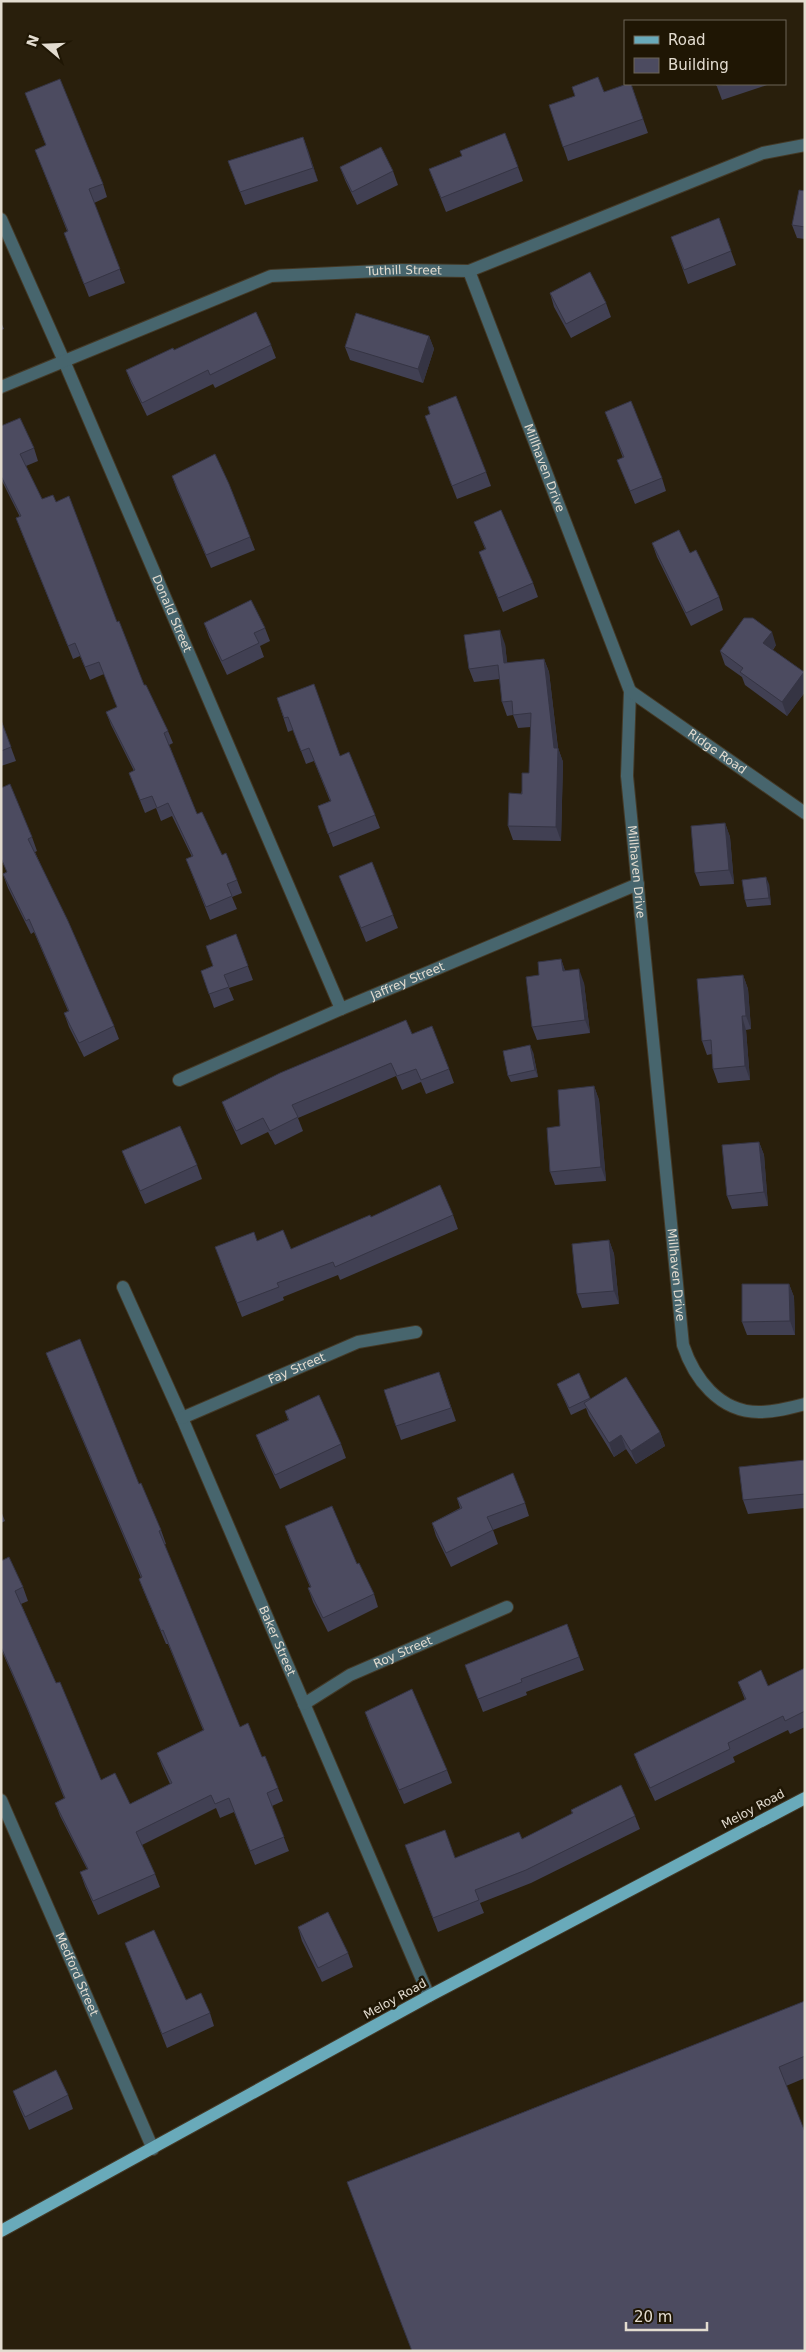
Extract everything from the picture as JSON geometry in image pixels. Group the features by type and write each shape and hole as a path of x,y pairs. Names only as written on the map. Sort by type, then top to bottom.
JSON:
{"main road":[{"name":"Meloy Road","path":"1,2231 429,1996 805,1798"}],"street":[{"name":"Tuthill Street","path":"1,387 271,276 401,270 469,270 763,153 805,145"},
{"name":"Donald Street","path":"1,219 64,361 341,1009"},
{"name":"Millhaven Drive","path":"469,270 630,691 627,776 683,1345 696,1376 708,1390 721,1400 737,1407 757,1412 779,1411 805,1404"},
{"name":"Ridge Road","path":"630,691 805,813"},
{"name":"Jaffrey Street","path":"179,1080 341,1009 638,884"},
{"name":"Baker Street","path":"122,1288 182,1418 429,1996"},
{"name":"Fay Street","path":"182,1418 358,1342 416,1332"},
{"name":"Roy Street","path":"304,1704 350,1675 507,1607"},
{"name":"Medford Street","path":"1,1800 153,2149"}],"building":[{"path":"598,77 604,92 624,85 631,85 643,119 563,147 549,105 575,96 572,87"},
{"path":"60,79 103,184 89,189 120,269 84,284 64,233 68,231 35,150 46,145 25,93"},
{"path":"505,133 518,167 441,198 429,169 462,156 460,151"},
{"path":"303,137 313,168 240,192 228,161"},
{"path":"381,147 393,171 352,192 340,167"},
{"path":"799,190 805,191 805,227 792,225"},
{"path":"719,218 731,251 684,270 671,237"},
{"path":"590,272 606,303 566,324 550,293"},
{"path":"256,312 271,345 210,375 208,370 142,403 126,370"},
{"path":"356,313 429,336 418,369 345,347"},
{"path":"456,396 486,472 452,486 425,416 430,414 428,407"},
{"path":"631,401 662,478 630,491 617,460 624,457 605,412"},
{"path":"20,418 34,448 20,454 42,499 53,495 56,502 69,496 117,622 119,621 144,685 146,685 168,731 164,733 197,814 202,812 222,855 226,853 237,880 227,884 232,896 206,907 186,859 193,856 168,803 157,808 152,796 140,800 129,773 135,770 106,712 117,707 99,662 85,667 75,643 68,646 16,518 21,516 1,476 1,426"},
{"path":"215,454 250,537 206,555 172,476"},
{"path":"501,510 533,583 498,598 479,552 486,549 474,522"},
{"path":"679,530 690,553 696,550 719,597 686,613 652,543"},
{"path":"251,600 265,628 254,633 259,643 222,661 204,623"},
{"path":"744,618 753,618 772,632 763,643 804,672 782,702 740,672 743,668 720,651"},
{"path":"500,630 504,663 544,659 554,748 558,748 556,827 508,826 509,793 522,794 522,773 529,773 531,713 513,715 512,701 502,702 498,665 469,669 464,635"},
{"path":"314,684 340,756 349,752 375,815 328,834 318,806 331,801 309,748 301,751 288,717 284,718 277,698"},
{"path":"1,720 11,747 1,751"},
{"path":"10,784 32,837 28,839 68,921 114,1026 79,1043 64,1013 69,1011 29,919 26,921 3,874 7,872 1,858 1,788"},
{"path":"725,823 729,870 695,873 691,826"},
{"path":"372,862 393,915 361,928 339,876"},
{"path":"766,877 769,898 745,900 742,880"},
{"path":"236,934 248,966 224,975 229,987 209,994 201,971 213,966 206,946"},
{"path":"561,959 563,971 579,969 585,1020 532,1027 526,977 539,975 538,962"},
{"path":"743,975 746,1016 742,1016 745,1066 713,1069 711,1040 702,1041 697,979"},
{"path":"406,1020 412,1034 432,1026 449,1069 421,1080 416,1069 397,1076 391,1063 292,1105 298,1117 270,1131 263,1118 236,1131 222,1102 280,1073"},
{"path":"530,1045 535,1070 508,1076 503,1051"},
{"path":"594,1086 601,1167 550,1172 547,1128 560,1126 558,1090"},
{"path":"180,1126 197,1165 140,1191 122,1151"},
{"path":"759,1142 764,1192 727,1196 722,1145"},
{"path":"440,1185 453,1215 335,1267 333,1262 277,1283 279,1287 237,1303 215,1247 254,1232 257,1241 283,1230 291,1249 370,1215 371,1217"},
{"path":"609,1240 614,1291 577,1294 572,1244"},
{"path":"742,1284 789,1284 790,1321 742,1322"},
{"path":"80,1339 139,1484 141,1483 161,1530 159,1531 240,1727 248,1723 262,1757 265,1756 278,1788 267,1793 284,1837 250,1851 229,1798 215,1804 211,1795 136,1832 155,1874 93,1901 80,1872 88,1869 55,1803 65,1798 1,1647 1,1561 9,1557 23,1587 15,1591 56,1683 60,1682 101,1780 115,1773 130,1804 172,1783 157,1753 204,1730 163,1630 161,1631 139,1579 142,1577 46,1353"},
{"path":"439,1372 451,1408 396,1426 384,1390"},
{"path":"579,1373 590,1398 569,1408 557,1384"},
{"path":"626,1377 660,1432 631,1451 621,1435 609,1443 584,1403"},
{"path":"319,1395 341,1444 275,1475 256,1435 289,1420 285,1411"},
{"path":"805,1460 805,1494 743,1500 739,1467"},
{"path":"513,1473 525,1503 487,1517 493,1530 446,1553 432,1523 462,1508 457,1498"},
{"path":"332,1506 357,1564 359,1563 374,1594 323,1618 308,1588 311,1587 285,1526"},
{"path":"567,1624 579,1657 521,1679 522,1682 478,1699 465,1665"},
{"path":"805,1668 805,1711 785,1721 783,1716 728,1743 730,1749 650,1788 634,1754 746,1699 738,1682 761,1670 768,1686"},
{"path":"412,1689 447,1770 399,1790 365,1712"},
{"path":"621,1785 635,1816 526,1870 475,1890 479,1900 433,1918 405,1845 445,1830 455,1858 519,1832 522,1839 573,1813 571,1810"},
{"path":"328,1912 348,1953 318,1968 298,1927"},
{"path":"154,1930 186,2000 201,1993 210,2013 162,2034 125,1943"},
{"path":"805,2001 805,2056 779,2067 805,2132 805,2351 412,2351 347,2182"},
{"path":"56,2070 68,2095 25,2117 13,2091"}]}
